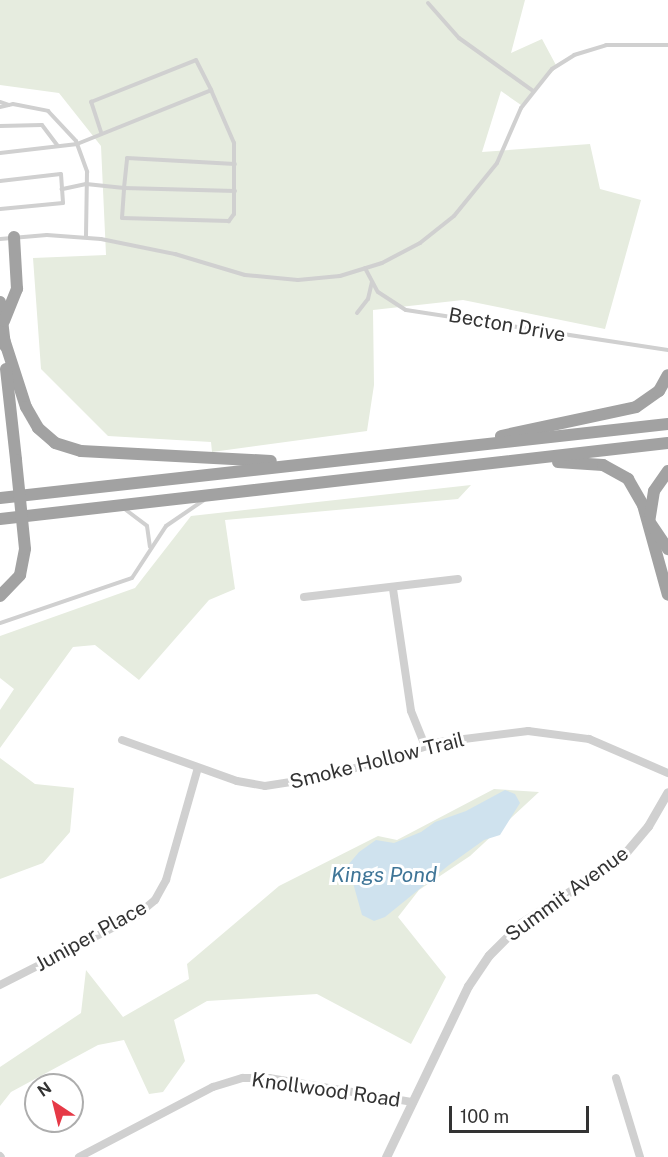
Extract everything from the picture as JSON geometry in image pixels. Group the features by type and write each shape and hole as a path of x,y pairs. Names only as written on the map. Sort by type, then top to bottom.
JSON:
{"highway":[{"path":"3,325 17,289 14,237"},
{"path":"0,302 25,549 20,575 0,596"},
{"path":"4,339 29,414 43,434 62,446 204,459 330,461"},
{"path":"407,453 619,412 647,401 659,391 668,375"},
{"path":"0,498 668,424"},
{"path":"0,519 668,443"},
{"path":"437,471 570,461 603,465 628,479 649,521 668,549"},
{"path":"668,471 654,491 649,521 664,567 668,595"}],"street":[{"path":"304,597 393,589 458,579"},
{"path":"393,589 411,711 425,745"},
{"name":"Smoke Hollow Trail","path":"122,740 250,784 281,785 337,774 425,745 510,732 549,731 589,739 668,773"},
{"name":"Juniper Place","path":"0,985 136,916 155,900 166,880 198,768"},
{"name":"Summit Avenue","path":"386,1157 468,986 489,955 530,916 621,858 642,833 668,792"},
{"name":"Knollwood Road","path":"79,1157 213,1087 243,1078 269,1078 412,1102"},
{"path":"616,1078 640,1157"}],"lane":[{"path":"428,3 459,38 532,91"},
{"path":"0,239 86,237 156,249 245,275 298,280 340,276 365,268 420,243 454,216 497,163 532,91 552,69 574,55 606,45 668,45"},
{"path":"102,132 91,102 196,60 234,143 236,164 234,214 229,221 122,218 127,158 236,164"},
{"path":"0,153 77,144 211,90"},
{"path":"0,102 9,105"},
{"path":"0,107 31,105 48,111 77,144 86,184 86,237"},
{"path":"0,126 36,122 50,131 58,146"},
{"path":"0,181 61,174 63,203 0,208"},
{"path":"62,189 86,184 124,188 235,191"},
{"name":"Becton Drive","path":"365,268 372,282 387,301 406,309 668,350"},
{"path":"357,313 368,299 372,282"},
{"path":"0,623 132,578 174,518 216,495"},
{"path":"115,506 143,520 150,533 149,551"}],"shaded area":[{"path":"0,0 525,0 511,53 542,39 557,67 521,105 501,91 482,152 590,144 600,189 641,200 605,329 463,300 373,310 374,385 367,431 212,452 211,442 108,436 41,369 33,258 106,255 101,146 59,93 0,85"},
{"path":"471,485 458,499 225,520 235,589 209,600 139,680 95,645 73,647 0,748 0,710 14,689 0,678 0,636 135,588 191,516"},
{"path":"0,758 35,784 74,788 70,832 43,863 0,879"},
{"path":"494,789 539,792 470,856 419,890 398,917 446,977 411,1044 317,994 207,1001 174,1020 185,1061 163,1092 149,1094 124,1040 98,1045 46,1073 24,1073 24,1085 11,1092 0,1106 0,1067 81,1013 86,970 123,1017 189,979 187,964 279,886 378,836 397,840"}],"water":[{"name":"Kings Pond","path":"505,790 515,794 520,803 500,835 484,840 385,917 374,921 362,915 348,865 359,852 376,840 394,843 421,832 435,822 466,811"}]}
